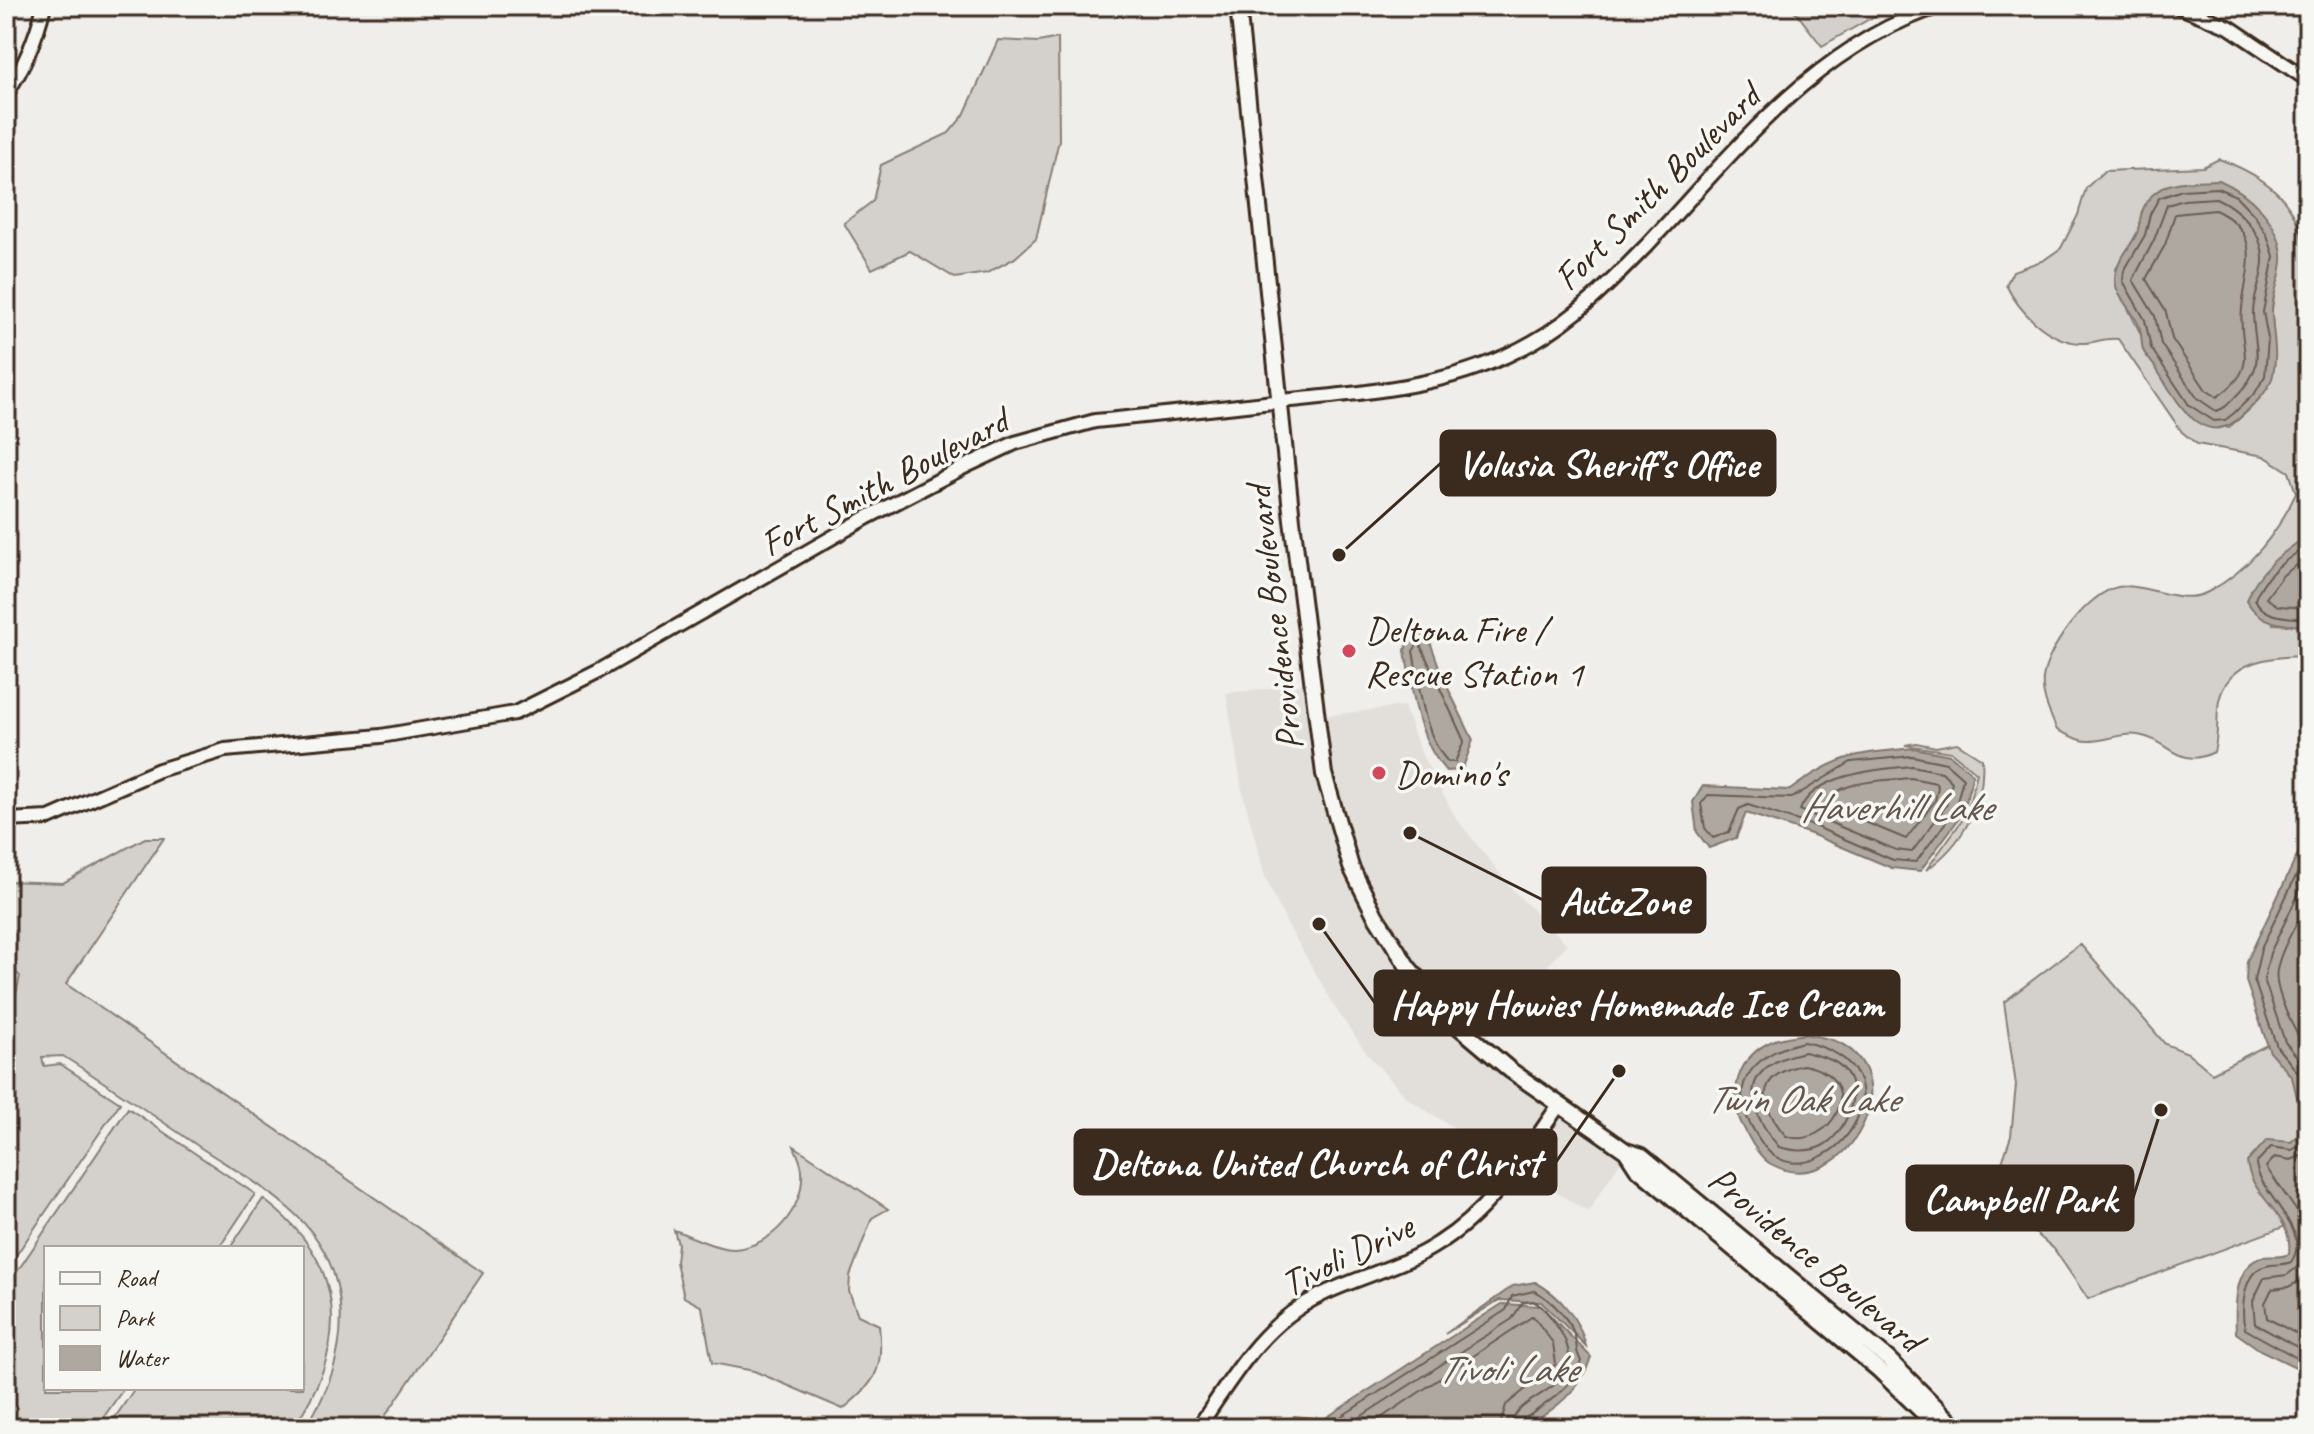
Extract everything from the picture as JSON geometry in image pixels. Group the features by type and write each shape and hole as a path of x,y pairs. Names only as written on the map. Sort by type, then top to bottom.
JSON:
{"main road":[{"name":"Providence Boulevard","path":"1238,6 1282,401 1292,520 1324,774 1351,867 1375,915 1433,1000 1474,1042 1626,1151 1642,1156 1877,1350 1957,1428"},
{"name":"Providence Boulevard","path":"1626,1151 1637,1168 1879,1370 1939,1428"}],"street":[{"path":"6,94 21,72 37,36 44,6"},
{"name":"Fort Smith Boulevard","path":"6,820 49,818 159,770 225,750 381,736 515,713 599,671 866,518 1015,443 1095,421 1386,391 1470,372 1536,341 1610,283 1781,104 1823,67 1858,42 1941,6"},
{"path":"2177,6 2229,27 2308,80"},
{"name":"Tivoli Drive","path":"1198,1428 1266,1333 1292,1311 1322,1294 1411,1259 1466,1223 1500,1187 1559,1105"}],"shaded area":[{"path":"1308,684 1335,826 1404,970 1552,1106 1511,1164 1407,1098 1369,1056 1341,1017 1287,924 1265,877 1242,790 1226,693"},
{"path":"1404,706 1422,755 1456,818 1513,890 1567,944 1481,1042 1437,997 1379,913 1356,866 1329,773 1322,716"},
{"path":"1560,1111 1624,1156 1588,1212 1519,1169"}],"green space":[{"path":"1791,6 1892,6 1822,46"},
{"path":"1058,38 1059,140 1036,239 1015,258 987,273 955,278 910,251 872,269 844,223 873,201 881,165 949,133 964,115 998,40 1039,42"},
{"path":"2219,159 2263,181 2279,194 2290,209 2304,247 2308,341 2299,390 2308,407 2308,535 2297,543 2273,624 2308,626 2308,656 2267,659 2242,668 2232,676 2219,701 2214,752 2191,758 2138,735 2087,741 2057,730 2043,691 2046,666 2070,624 2106,591 2129,586 2175,596 2197,596 2236,573 2260,550 2289,508 2296,493 2289,472 2264,456 2197,444 2182,432 2118,339 2080,343 2056,337 2026,314 2006,285 2013,271 2044,260 2061,248 2078,215 2086,188 2104,171 2203,167","holes":["2219,180 2261,213 2277,234 2281,247 2272,308 2274,353 2271,379 2257,402 2228,428 2166,385 2115,282 2116,269 2138,232 2142,211 2164,186"]},
{"path":"1916,743 1936,747 1957,743 1982,759 1980,791 1969,822 1950,848 1926,870 1966,815 1977,773 1951,752 1905,745"},
{"path":"145,838 164,838 66,984 483,1273 377,1428 305,1428 321,1401 332,1372 341,1313 337,1284 327,1256 310,1231 267,1191 63,1056 42,1057 44,1066 60,1064 120,1103 6,1270 6,1038 20,976 6,964 6,881 63,883"},
{"path":"2080,944 2165,1044 2188,1053 2212,1073 2304,1026 2308,1041 2308,1218 2088,1299 2054,1249 1991,1195 2011,1136 2016,1085 2004,1002"},
{"path":"128,1108 255,1194 220,1246 44,1246 44,1390 123,1390 96,1428 6,1428 6,1288"},
{"path":"794,1146 888,1209 872,1218 850,1276 849,1291 858,1315 879,1325 879,1364 871,1382 843,1409 754,1371 712,1363 702,1307 684,1297 676,1262 678,1244 674,1230 712,1245 734,1249 748,1247 773,1233 798,1199 802,1168"},
{"path":"263,1199 291,1224 312,1250 325,1277 331,1306 331,1336 312,1397 293,1428 108,1428 134,1390 304,1390 304,1246 231,1246"}],"water":[{"path":"2219,180 2251,200 2269,220 2280,243 2282,262 2272,308 2275,360 2271,381 2262,396 2245,413 2230,425 2217,428 2205,426 2183,409 2146,355 2139,326 2118,292 2115,278 2120,261 2137,232 2142,212 2155,193 2174,184"},
{"path":"2308,535 2308,626 2280,624 2265,619 2246,600 2251,589 2272,563"},
{"path":"1420,633 1428,636 1443,678 1473,740 1462,770 1446,771 1422,730 1405,651 1407,640"},
{"name":"Haverhill Lake","path":"1913,748 1950,755 1973,774 1963,813 1920,871 1892,868 1811,834 1746,813 1736,838 1709,848 1697,832 1693,802 1703,786 1790,790 1835,762 1876,752"},
{"path":"2308,833 2308,1373 2260,1350 2236,1333 2236,1312 2238,1289 2246,1269 2263,1257 2289,1254 2285,1228 2256,1186 2247,1162 2267,1140 2291,1142 2305,1130 2292,1077 2270,1052 2246,981 2247,961"},
{"name":"Twin Oak Lake","path":"1805,1034 1840,1043 1861,1061 1870,1084 1868,1109 1859,1133 1842,1153 1821,1167 1797,1172 1771,1164 1759,1153 1739,1117 1736,1091 1738,1078 1751,1056 1778,1039"},
{"path":"1535,1282 1553,1294 1567,1309 1579,1326 1586,1346 1541,1302 1499,1300 1445,1334 1513,1286"},
{"name":"Tivoli Lake","path":"1502,1304 1541,1306 1591,1357 1573,1390 1545,1415 1523,1428 1293,1428 1290,1423 1294,1416 1324,1419"}],"place":[{"name":"Volusia Sheriff's Office","path":"1339,555"},
{"name":"Deltona Fire / Rescue Station 1","path":"1349,651"},
{"name":"Domino's","path":"1379,773"},
{"name":"AutoZone","path":"1410,833"},
{"name":"Happy Howies Homemade Ice Cream","path":"1319,924"},
{"name":"Deltona United Church of Christ","path":"1619,1071"},
{"name":"Campbell Park","path":"2161,1110"}]}
